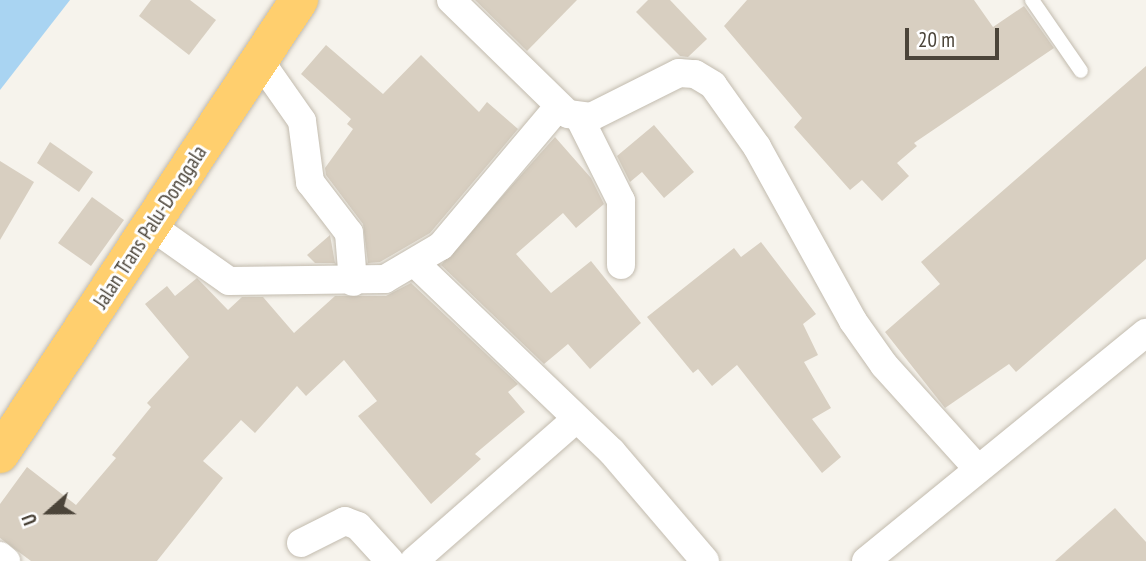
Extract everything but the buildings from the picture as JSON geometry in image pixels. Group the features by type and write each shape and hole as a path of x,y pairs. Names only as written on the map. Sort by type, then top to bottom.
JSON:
{"highway":[{"name":"Jalan Trans Palu-Donggala","path":"0,454 299,0"}],"street":[{"path":"451,0 569,112 621,201 621,265"},
{"path":"260,61 302,121 310,182 349,233 353,282"},
{"path":"151,226 229,281 353,282 385,279 416,265 441,246 569,112 614,107 656,80 679,74 695,74 713,85 757,147 853,321 884,365 978,469"},
{"path":"416,265 575,420 612,452 705,561"},
{"path":"866,561 1146,333"},
{"path":"414,561 575,420"},
{"path":"301,543 345,521 358,526 390,561"},
{"path":"0,556 6,561"}],"lane":[{"path":"1032,0 1081,71"}],"water":[{"path":"0,0 70,0 0,90"}]}
